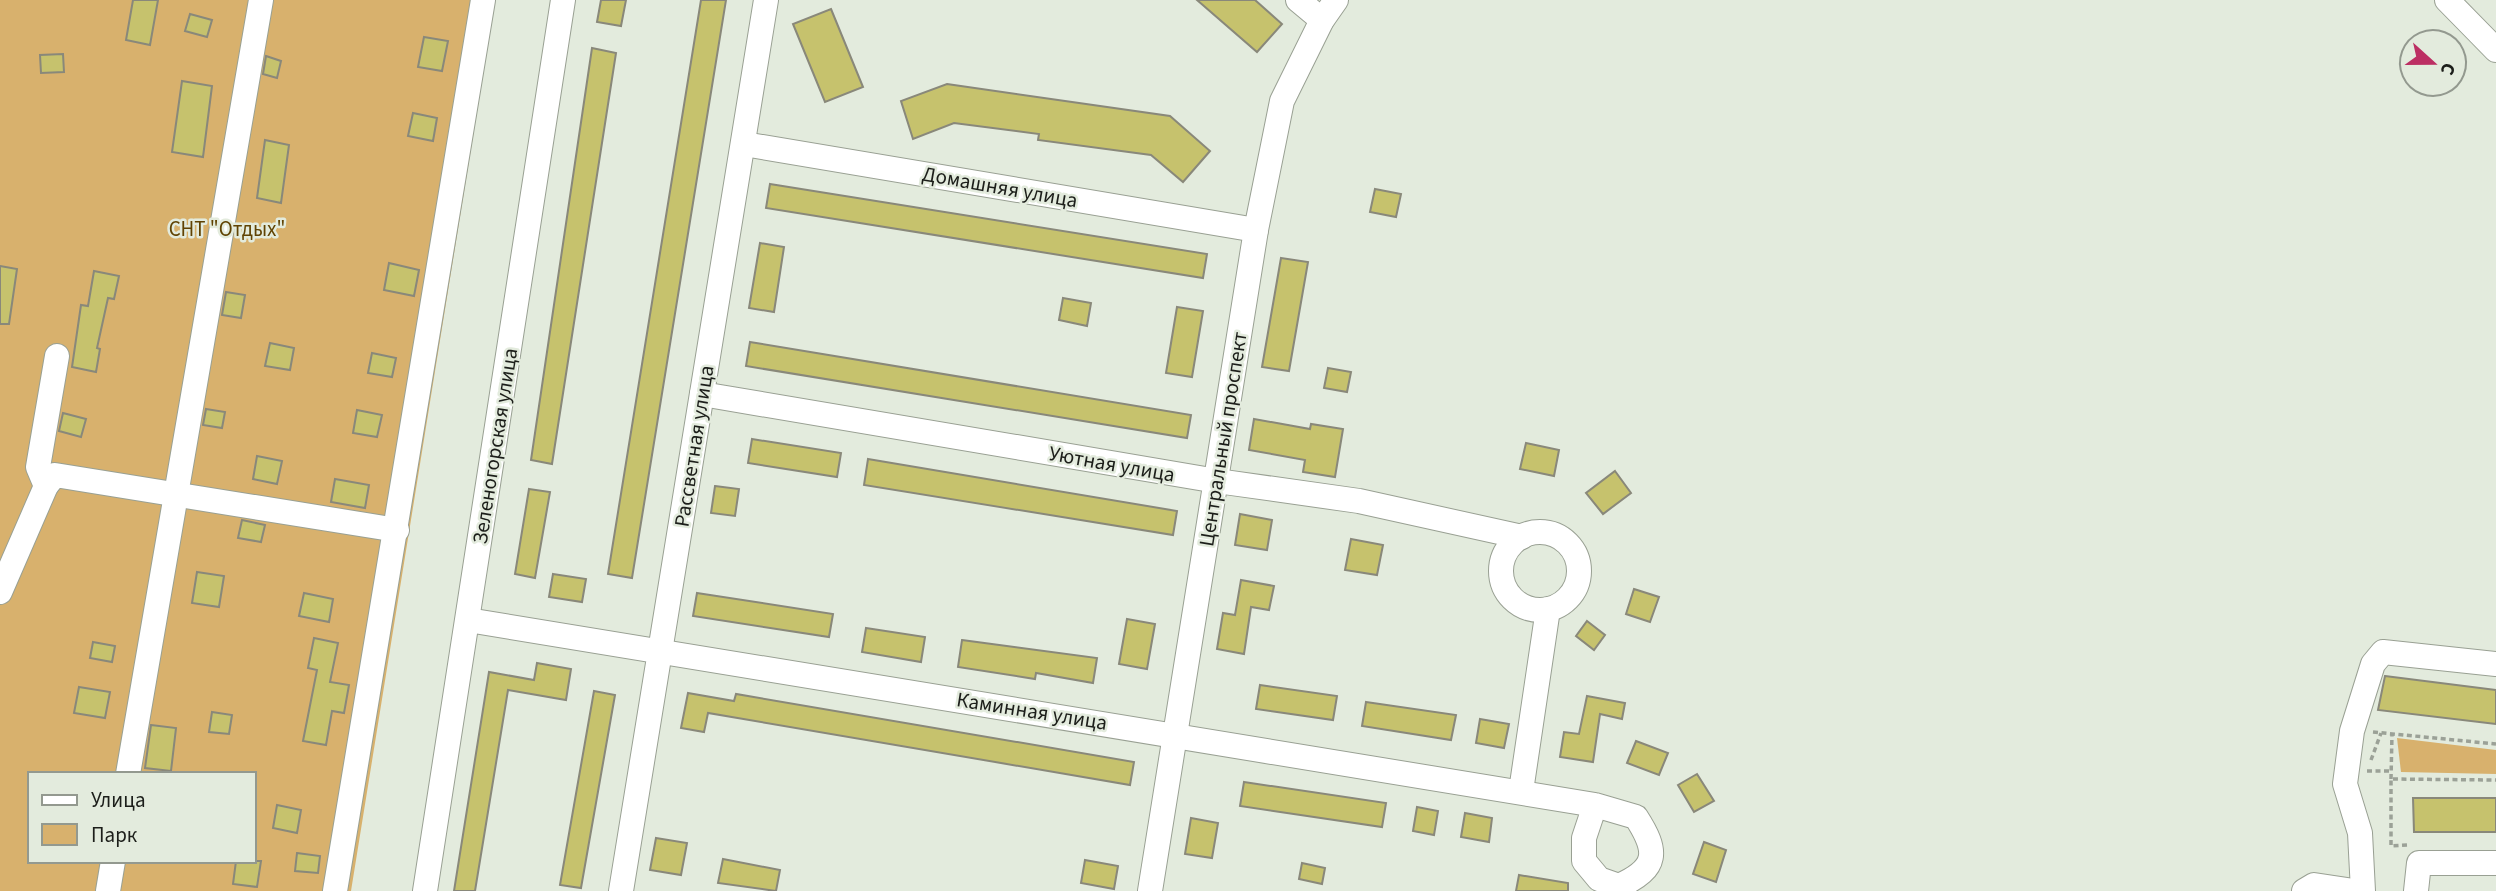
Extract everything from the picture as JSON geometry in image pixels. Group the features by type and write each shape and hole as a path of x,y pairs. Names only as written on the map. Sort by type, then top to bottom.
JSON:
{"street":[{"path":"128,772 261,0"},
{"path":"335,891 484,0"},
{"name":"Зеленогорская улица","path":"425,891 564,0"},
{"name":"Рассветная улица","path":"621,891 766,0"},
{"path":"1298,0 1322,20"},
{"name":"Центральный проспект","path":"1150,891 1256,230 1282,100 1322,20 1336,0"},
{"path":"2447,0 2496,50"},
{"name":"Домашняя улица","path":"744,144 1256,230"},
{"path":"46,486 38,467 57,356"},
{"name":"Уютная улица","path":"702,394 1217,481 1359,501 1522,537"},
{"path":"0,592 46,486 55,475 177,492 397,530"},
{"path":"1543,532 1554,535 1571,548 1577,558 1578,580 1574,590 1559,606 1548,609 1537,610 1516,602 1503,585 1502,563 1513,544 1522,537 1543,532"},
{"path":"1521,791 1548,609"},
{"name":"Каминная улица","path":"468,620 1595,805 1636,817 1651,840 1650,862 1639,877 1619,886 1598,885 1584,861 1584,838 1595,805"},
{"path":"2363,891 2360,833 2345,784 2352,732 2373,664 2383,652 2496,664"},
{"path":"108,891 113,863"},
{"path":"2416,891 2419,863 2496,863"},
{"path":"2304,891 2314,885 2354,891"}],"path":[{"path":"2352,732 2496,744"},
{"path":"2392,734 2392,846 2409,845 2419,863"},
{"path":"2367,771 2391,771"},
{"path":"2391,779 2496,780"}],"green space":[{"name":"СНТ \"Отдых\"","path":"0,0 495,0 351,891 0,891"},
{"path":"2397,738 2496,750 2496,774 2401,772"}],"building":[{"path":"133,0 158,0 150,45 126,40"},
{"path":"601,0 626,0 621,26 597,22"},
{"path":"701,0 726,0 632,578 608,574"},
{"path":"1197,0 1255,0 1282,24 1257,52"},
{"path":"831,9 863,87 825,102 793,24"},
{"path":"190,14 212,20 207,37 185,31"},
{"path":"424,37 448,41 442,71 418,67"},
{"path":"592,48 616,53 552,464 531,460"},
{"path":"63,54 64,72 41,73 40,55"},
{"path":"266,56 281,61 277,78 263,74"},
{"path":"182,81 212,86 203,157 172,152"},
{"path":"947,84 1170,116 1210,151 1183,182 1151,155 1038,140 1039,134 954,123 913,139 901,101"},
{"path":"413,113 437,118 433,141 408,136"},
{"path":"265,140 289,145 281,203 257,198"},
{"path":"770,184 1207,254 1203,278 766,208"},
{"path":"1375,189 1401,194 1396,217 1370,212"},
{"path":"760,243 784,247 774,312 749,308"},
{"path":"1281,258 1308,262 1289,371 1262,367"},
{"path":"389,263 419,270 414,296 384,290"},
{"path":"0,266 17,269 9,324 0,324"},
{"path":"94,271 119,276 114,299 108,298 97,348 100,349 96,372 72,367 81,305 88,306"},
{"path":"226,292 245,295 241,318 222,315"},
{"path":"1063,298 1091,303 1087,326 1059,320"},
{"path":"1177,307 1203,311 1192,377 1166,373"},
{"path":"750,342 1191,415 1187,438 746,366"},
{"path":"270,343 294,348 290,370 265,366"},
{"path":"372,353 396,358 392,377 368,373"},
{"path":"1328,368 1351,372 1347,392 1324,388"},
{"path":"206,409 225,412 222,428 203,425"},
{"path":"357,410 382,415 377,437 353,433"},
{"path":"63,413 86,419 81,437 59,431"},
{"path":"1254,419 1310,429 1311,424 1343,429 1335,477 1303,472 1305,460 1249,450"},
{"path":"752,439 841,453 837,477 748,463"},
{"path":"1526,443 1559,450 1554,476 1520,469"},
{"path":"257,456 282,461 277,484 253,479"},
{"path":"868,459 1177,511 1173,535 864,485"},
{"path":"1615,471 1631,493 1603,514 1586,493"},
{"path":"335,479 369,485 365,508 331,502"},
{"path":"715,486 739,489 735,516 711,513"},
{"path":"529,489 550,492 535,578 515,574"},
{"path":"1240,514 1272,520 1267,550 1235,545"},
{"path":"242,520 265,525 261,542 238,538"},
{"path":"1351,539 1383,545 1377,575 1345,570"},
{"path":"197,572 224,576 219,607 192,603"},
{"path":"553,574 586,579 582,602 549,597"},
{"path":"1241,580 1274,586 1269,610 1251,607 1244,654 1217,649 1223,613 1235,615"},
{"path":"1634,589 1659,597 1650,622 1626,614"},
{"path":"304,593 333,599 329,622 299,616"},
{"path":"697,593 833,614 829,637 693,616"},
{"path":"1127,619 1155,624 1147,669 1119,664"},
{"path":"1587,621 1605,635 1594,650 1576,636"},
{"path":"866,628 925,637 921,662 862,652"},
{"path":"314,638 338,643 330,682 349,685 344,713 332,711 326,745 303,741 317,670 308,668"},
{"path":"962,640 1097,658 1093,683 1036,673 1035,679 958,667"},
{"path":"93,642 115,646 112,662 90,658"},
{"path":"537,663 571,669 566,700 508,690 475,891 454,891 489,672 534,680"},
{"path":"2385,676 2496,690 2496,724 2378,710"},
{"path":"1260,685 1337,696 1333,720 1256,709"},
{"path":"79,687 110,692 105,718 74,713"},
{"path":"594,691 615,695 581,888 560,885"},
{"path":"688,693 734,701 736,694 1134,762 1130,785 708,713 704,732 681,728"},
{"path":"1587,696 1625,703 1622,719 1600,714 1593,762 1560,757 1564,732 1579,734"},
{"path":"1366,702 1456,715 1451,740 1362,726"},
{"path":"212,712 232,715 229,734 209,732"},
{"path":"1480,719 1509,724 1504,748 1476,743"},
{"path":"151,725 176,728 171,771 145,768"},
{"path":"1636,741 1668,753 1659,775 1627,763"},
{"path":"1697,774 1714,801 1694,812 1678,785"},
{"path":"1244,782 1386,803 1382,827 1240,806"},
{"path":"2413,798 2496,798 2496,832 2414,832"},
{"path":"277,805 301,810 297,833 273,828"},
{"path":"1417,807 1438,811 1434,835 1413,831"},
{"path":"1465,813 1492,818 1489,842 1461,837"},
{"path":"1191,818 1218,823 1212,858 1185,854"},
{"path":"656,838 687,843 681,875 650,870"},
{"path":"1704,842 1726,850 1716,882 1693,874"},
{"path":"297,853 320,856 318,873 295,871"},
{"path":"723,859 780,870 776,891 718,883"},
{"path":"1085,860 1118,866 1114,889 1081,883"},
{"path":"261,861 257,887 233,884 236,863"},
{"path":"1302,863 1325,868 1322,884 1299,879"},
{"path":"1519,875 1568,883 1568,891 1516,891"}]}
